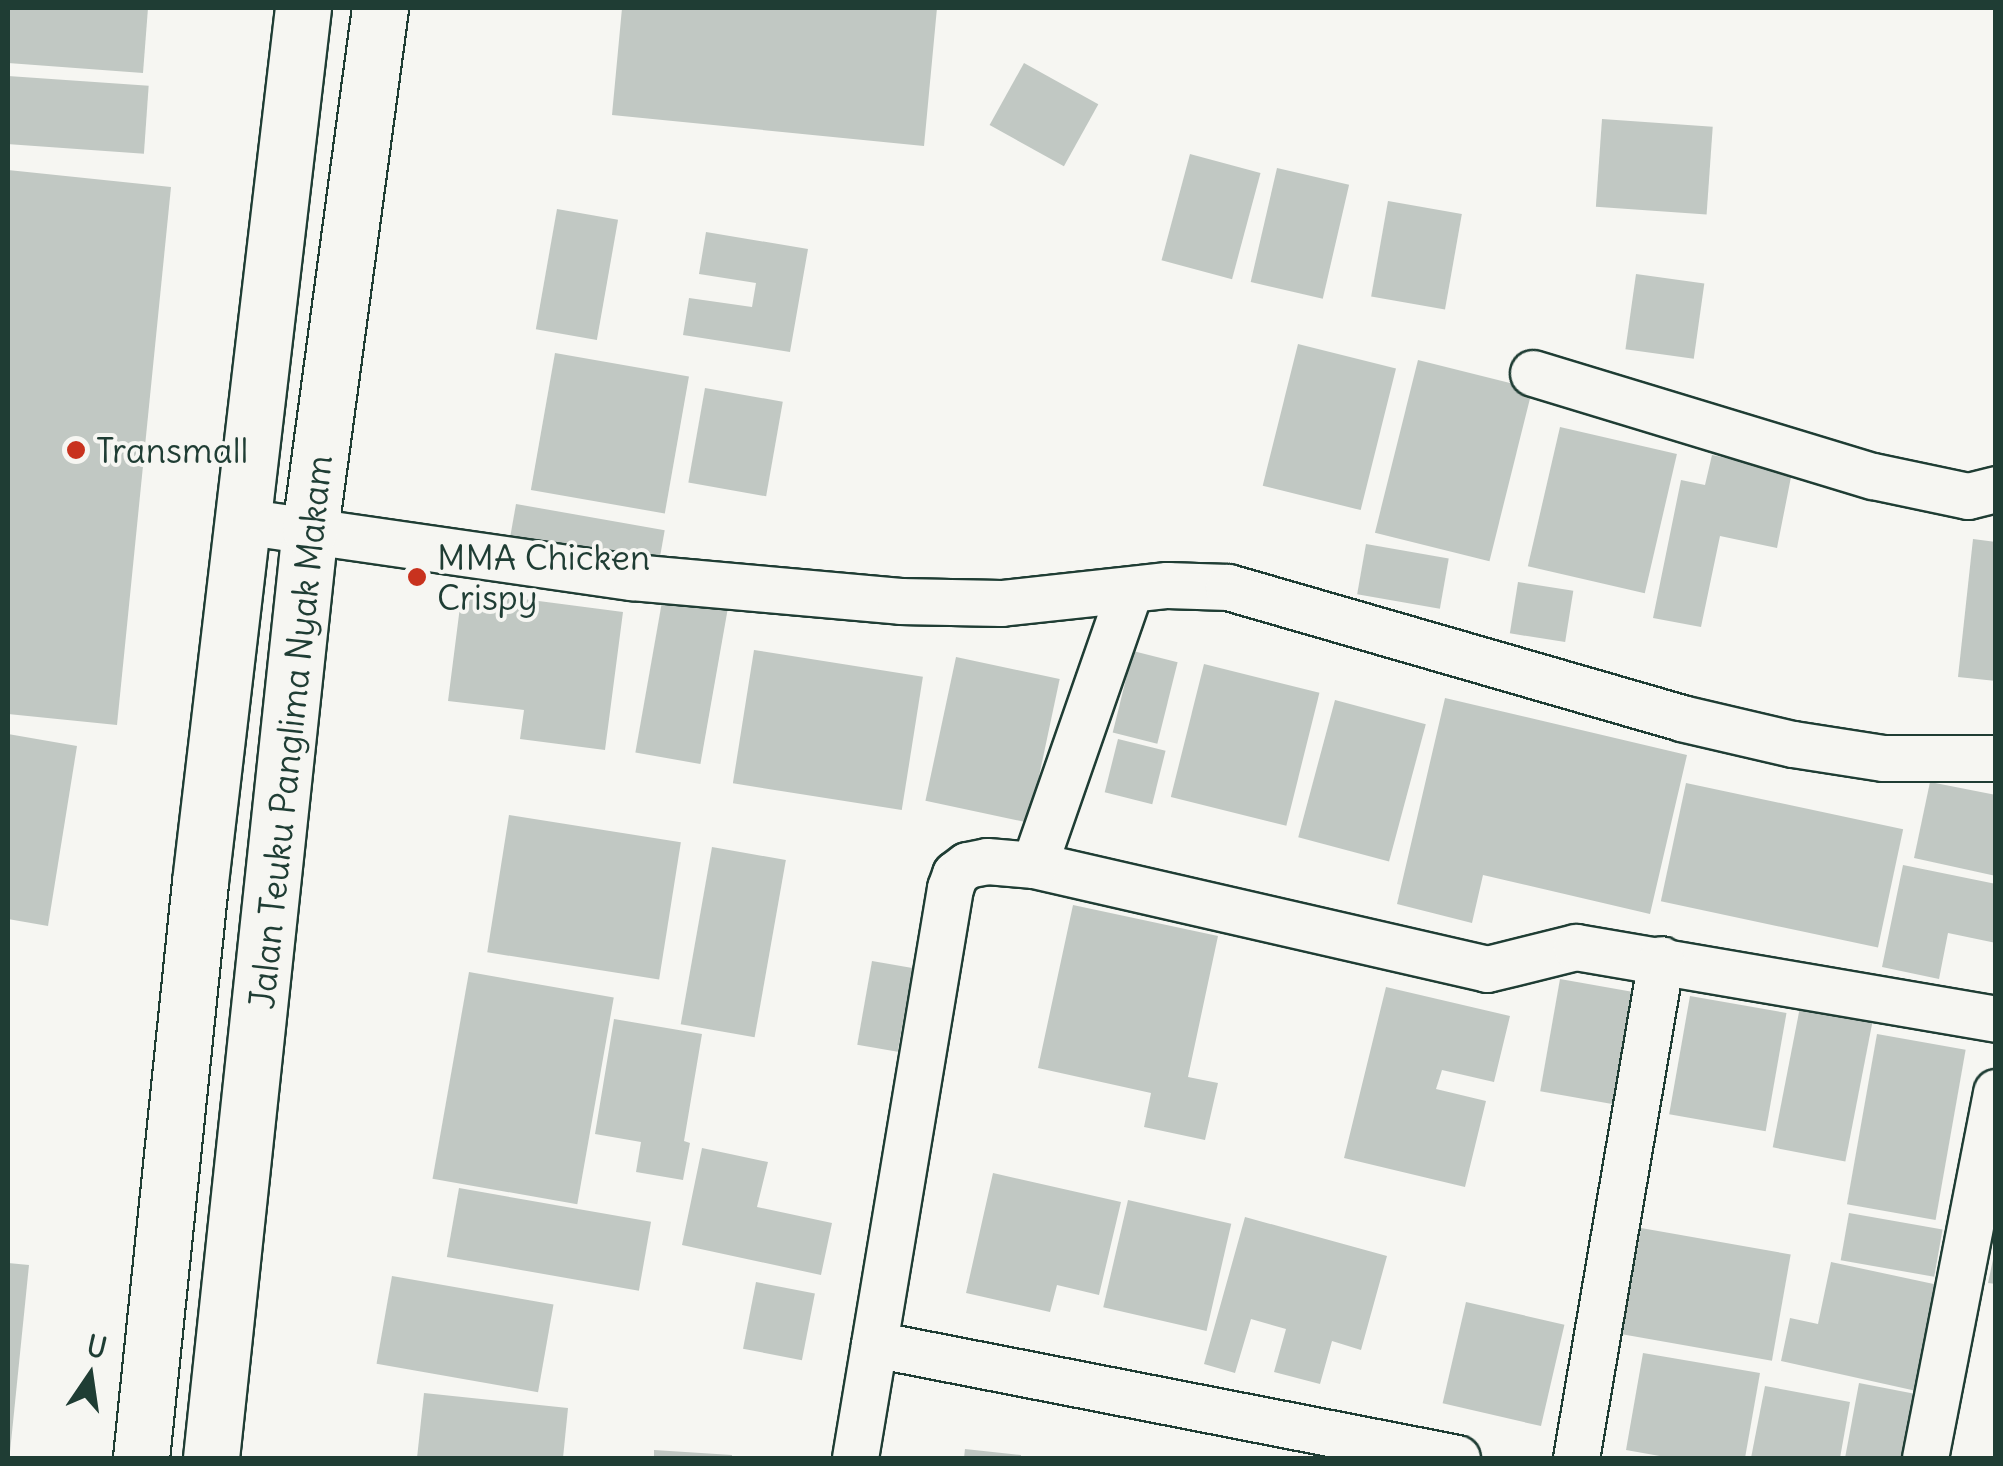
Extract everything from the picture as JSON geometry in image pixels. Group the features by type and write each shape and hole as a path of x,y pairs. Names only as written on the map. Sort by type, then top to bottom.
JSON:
{"main road":[{"name":"Jalan Teuku Panglima Nyak Makam","path":"142,1458 200,882 303,8"},
{"name":"Jalan Teuku Panglima Nyak Makam","path":"212,1458 310,530 380,8"},
{"path":"167,1236 236,1244"}],"street":[{"path":"1533,374 1874,476 1968,496 1996,489"},
{"path":"241,521 632,577 900,601 1001,602 1167,585 1228,587 1682,718 1793,744 1883,758 1996,758"},
{"path":"1034,865 1130,590"},
{"path":"855,1458 950,888 955,874 967,864 987,861 1034,865 1487,970 1566,947 1661,959 1996,1019"},
{"path":"1576,1458 1661,959"},
{"path":"1926,1458 1996,1092"},
{"path":"874,1344 1302,1443 1457,1458"}],"building":[{"path":"8,8 148,8 143,73 8,63"},
{"path":"622,8 937,8 924,146 612,115"},
{"path":"1024,63 1098,104 1064,166 990,125"},
{"path":"8,76 149,86 144,154 8,144"},
{"path":"1602,119 1713,127 1707,215 1596,207"},
{"path":"1190,154 1261,173 1232,279 1162,260"},
{"path":"1277,168 1349,185 1323,299 1251,282"},
{"name":"Transmall","path":"8,170 171,187 117,725 8,714"},
{"path":"1388,201 1462,214 1445,310 1371,297"},
{"path":"557,209 618,220 597,340 536,329"},
{"path":"706,232 808,249 790,352 683,335 689,298 752,307 756,283 699,274"},
{"path":"1636,274 1704,284 1694,359 1625,349"},
{"path":"1298,344 1396,368 1361,510 1263,486"},
{"path":"555,353 689,377 665,514 531,490"},
{"path":"1418,360 1532,389 1489,561 1375,533"},
{"path":"705,388 783,402 766,496 688,483"},
{"path":"1560,427 1677,454 1645,593 1528,566"},
{"path":"1712,455 1792,472 1777,548 1720,536 1701,627 1653,618 1681,480 1705,485"},
{"path":"516,504 665,530 659,563 510,536"},
{"path":"1973,539 1996,542 1996,681 1958,677"},
{"path":"1366,544 1449,559 1440,609 1357,594"},
{"path":"1518,582 1573,591 1565,642 1510,633"},
{"path":"462,591 623,612 605,750 520,739 524,710 448,701"},
{"path":"663,596 728,607 700,764 635,753"},
{"path":"754,650 923,677 902,810 733,783"},
{"path":"1133,651 1178,662 1157,744 1113,733"},
{"path":"956,657 1060,679 1029,823 925,801"},
{"path":"1204,664 1319,693 1286,826 1171,797"},
{"path":"1445,698 1687,755 1650,914 1483,875 1472,923 1397,904"},
{"path":"1335,700 1426,724 1389,861 1298,837"},
{"path":"8,734 77,746 48,926 8,919"},
{"path":"1118,739 1166,751 1152,804 1105,792"},
{"path":"1930,782 1996,795 1996,876 1914,858"},
{"path":"1686,783 1903,829 1878,948 1661,901"},
{"path":"509,815 681,842 659,980 487,952"},
{"path":"712,847 786,860 755,1037 681,1024"},
{"path":"1903,865 1996,884 1996,943 1948,933 1939,979 1882,967"},
{"path":"1073,905 1218,936 1188,1077 1218,1083 1205,1140 1144,1127 1151,1093 1038,1068"},
{"path":"872,961 912,968 898,1052 857,1045"},
{"path":"469,972 614,998 577,1204 433,1179"},
{"path":"1560,979 1642,993 1622,1106 1540,1091"},
{"path":"1386,987 1510,1016 1494,1082 1442,1070 1436,1089 1486,1101 1465,1187 1344,1158"},
{"path":"1690,996 1787,1013 1766,1131 1669,1114"},
{"path":"1800,1007 1873,1021 1845,1161 1773,1147"},
{"path":"614,1019 702,1034 684,1141 690,1143 683,1180 636,1172 641,1142 595,1134"},
{"path":"1877,1034 1966,1050 1936,1220 1847,1204"},
{"path":"702,1148 768,1162 757,1207 832,1223 821,1275 682,1245"},
{"path":"993,1173 1121,1202 1099,1295 1057,1285 1050,1312 966,1293"},
{"path":"459,1188 651,1222 639,1291 447,1257"},
{"path":"1128,1200 1231,1224 1207,1331 1103,1307"},
{"path":"1849,1213 1943,1229 1934,1277 1841,1260"},
{"path":"1245,1217 1387,1256 1361,1350 1332,1341 1320,1384 1274,1372 1286,1329 1251,1319 1235,1373 1204,1364"},
{"path":"1641,1228 1791,1254 1772,1361 1622,1334"},
{"path":"1996,1255 1996,1284 1988,1283"},
{"path":"1831,1262 1943,1286 1921,1392 1781,1361 1790,1318 1818,1324"},
{"path":"8,1263 29,1265 10,1452 8,1452"},
{"path":"392,1276 554,1304 538,1392 377,1364"},
{"path":"756,1282 815,1293 802,1360 743,1349"},
{"path":"1466,1302 1564,1325 1541,1426 1443,1403"},
{"path":"1643,1353 1760,1373 1745,1458 1671,1458 1626,1450"},
{"path":"1859,1383 1931,1397 1919,1458 1845,1458"},
{"path":"1765,1386 1850,1402 1840,1458 1751,1458"},
{"path":"424,1393 568,1408 563,1458 417,1458"},
{"path":"965,1449 1021,1455 1021,1458 964,1458"},
{"path":"654,1450 732,1455 732,1458 654,1458"}],"place":[{"name":"Transmall","path":"76,450"},
{"name":"MMA Chicken Crispy","path":"417,577"}]}
